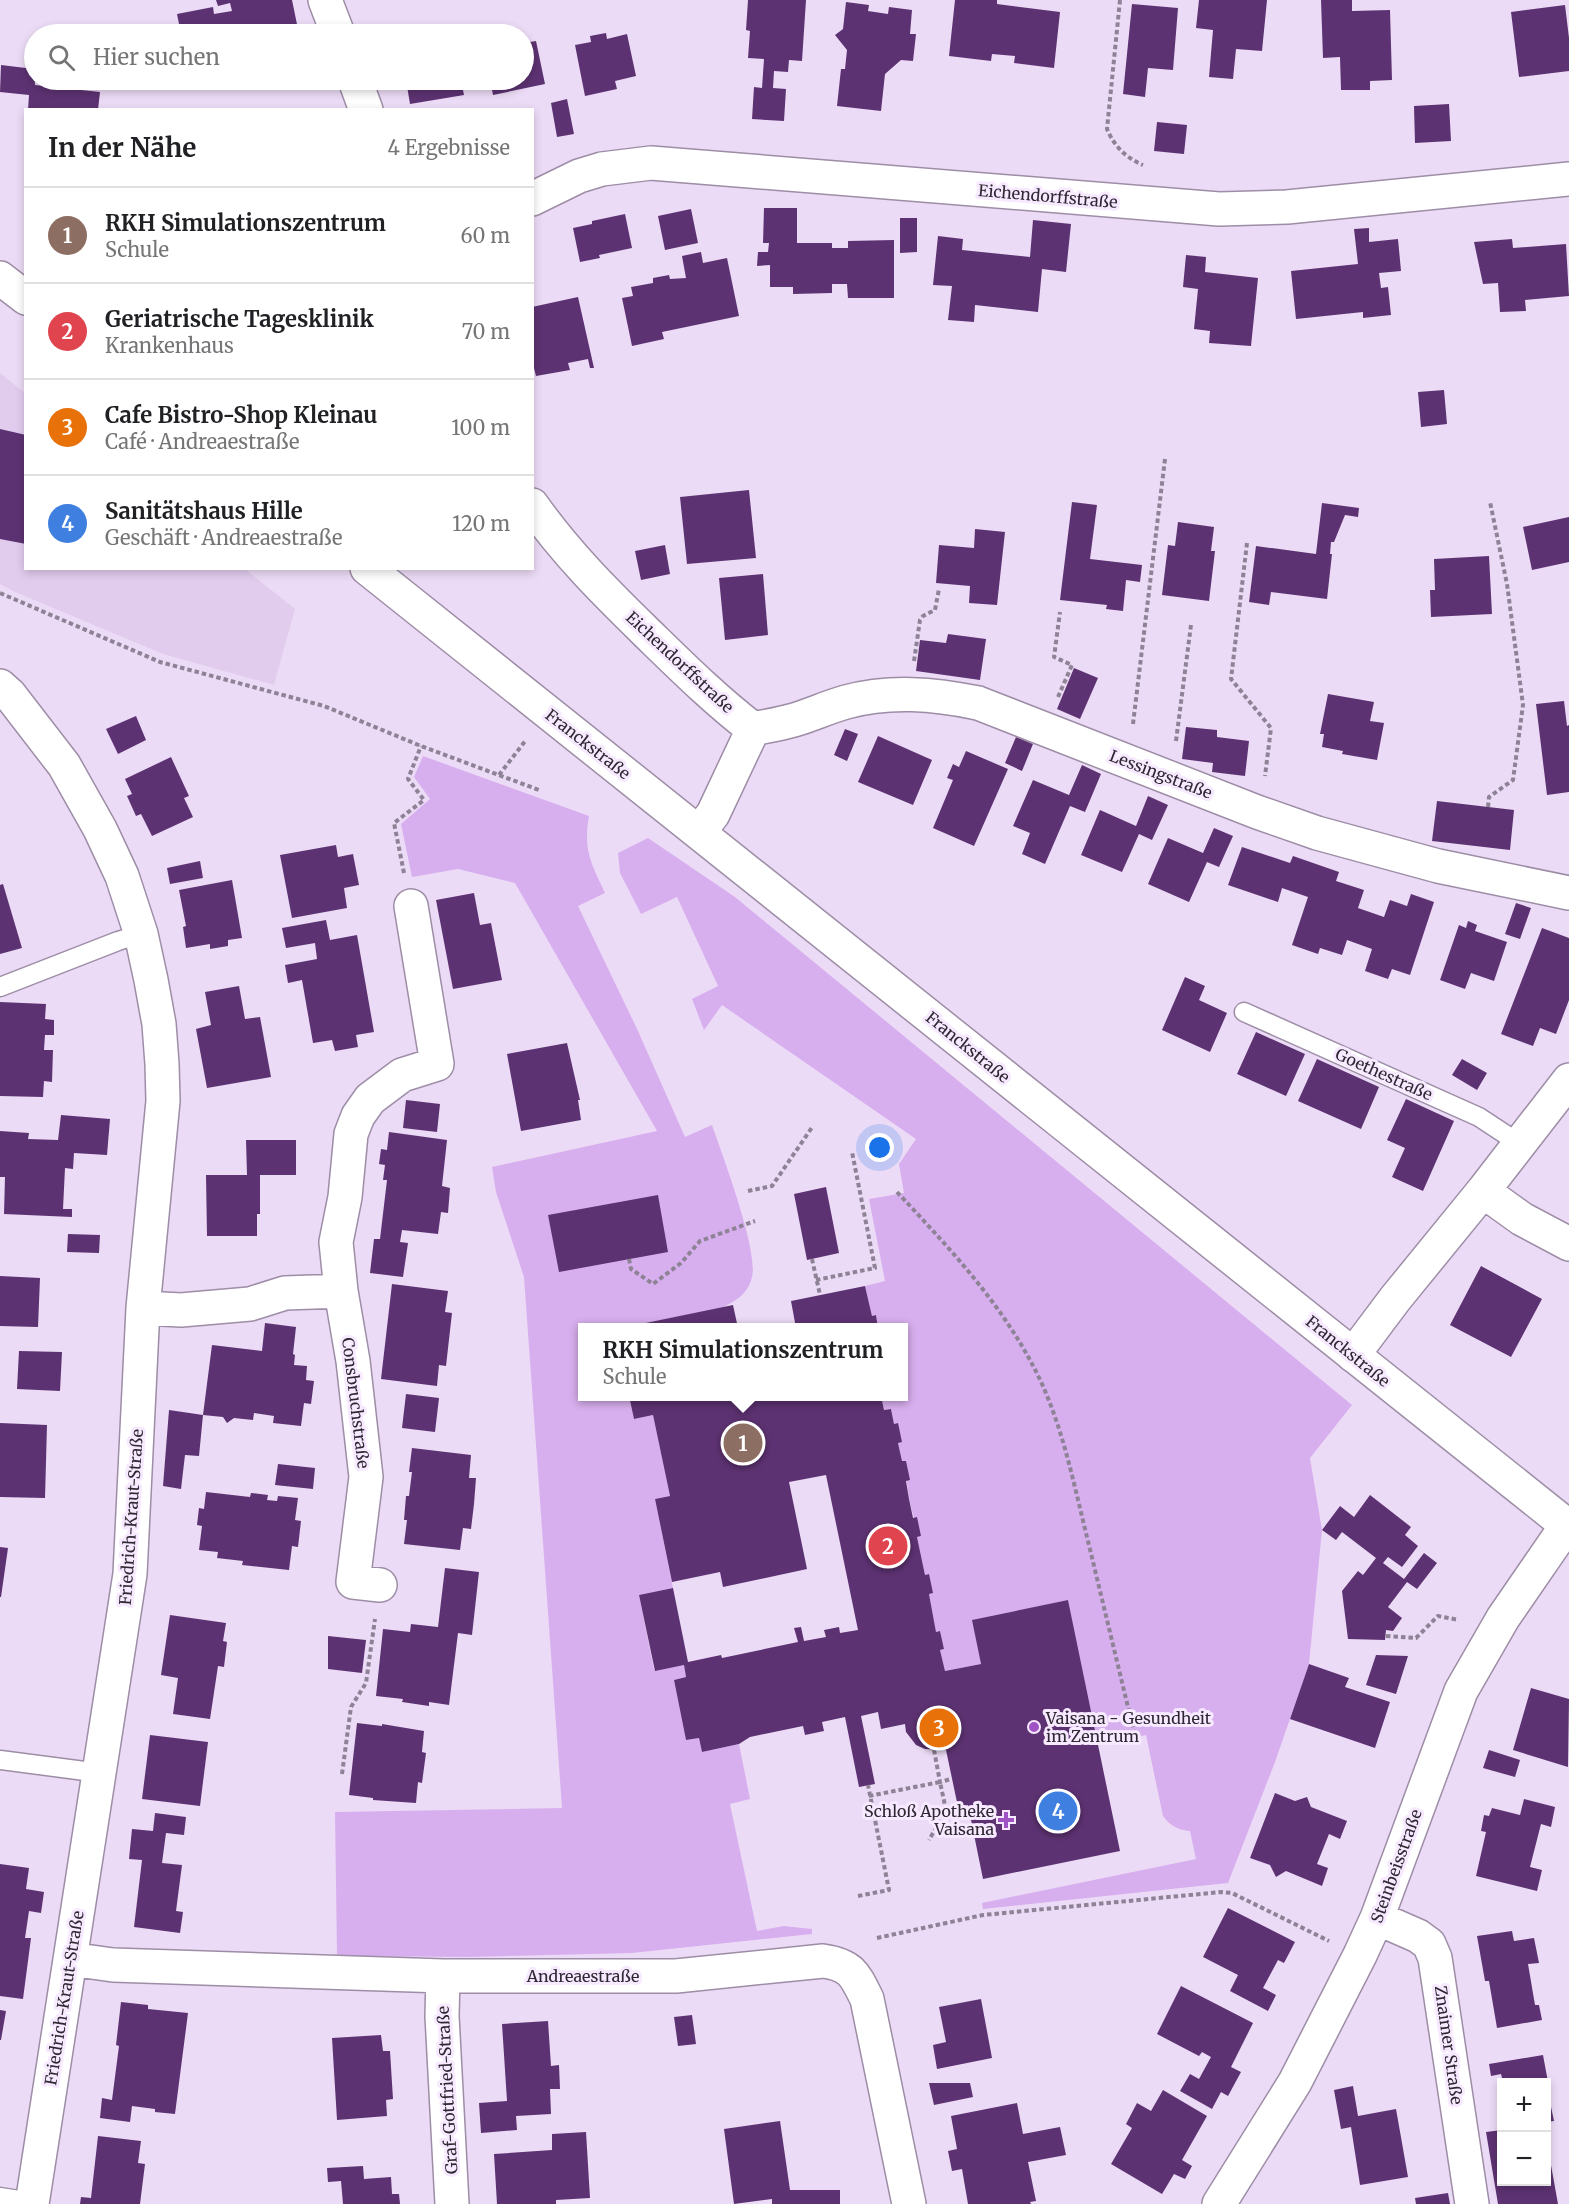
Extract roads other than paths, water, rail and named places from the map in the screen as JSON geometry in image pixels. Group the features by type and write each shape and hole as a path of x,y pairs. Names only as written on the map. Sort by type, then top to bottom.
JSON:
{"street":[{"path":"325,0 334,24"},
{"path":"359,90 365,108"},
{"name":"Eichendorffstraße","path":"534,198 579,176 602,169 651,163 1219,209 1287,207 1569,179"},
{"path":"0,278 24,296"},
{"name":"Eichendorffstraße","path":"534,508 584,571 716,700 753,729"},
{"name":"Franckstraße","path":"370,570 1568,1526"},
{"name":"Friedrich-Kraut-Straße","path":"0,686 37,729 69,774 100,829 122,876 141,934 159,1024 163,1101 143,1308 130,1574 32,2203"},
{"name":"Lessingstraße","path":"753,729 793,720 847,702 881,696 912,694 944,696 978,703 1257,812 1317,833 1396,856 1569,893"},
{"path":"699,832 712,814 753,729"},
{"name":"Consbruchstraße","path":"380,1585 353,1582 366,1477 336,1242 345,1197 351,1134 358,1116 370,1098 402,1075 444,1063 411,906"},
{"path":"1353,1355 1569,1080"},
{"path":"1483,1191 1522,1219 1569,1244"},
{"path":"143,1308 181,1310 250,1304 285,1293 341,1291"},
{"name":"Steinbeisstraße","path":"1227,2201 1295,2082 1377,1918 1461,1691 1530,1577 1568,1526"},
{"name":"Znaimer Straße","path":"1377,1918 1418,1936 1429,1944 1435,1958 1472,2204"},
{"name":"Andreaestraße","path":"70,1959 112,1965 443,1976 676,1976 824,1960 841,1963 856,1977 867,1999 909,2204"},
{"name":"Graf-Gottfried-Straße","path":"443,1976 442,2016 452,2204"}],"lane":[{"path":"0,987 141,934"},
{"name":"Goethestraße","path":"1244,1012 1479,1117 1520,1143"},
{"path":"0,1760 100,1773"},
{"path":"0,2197 32,2203"}],"place":[{"name":"RKH Simulationszentrum","path":"743,1443"},
{"name":"Geriatrische Tagesklinik","path":"888,1546"},
{"name":"Vaisana - Gesundheit im Zentrum","path":"1034,1727"},
{"name":"Cafe Bistro-Shop Kleinau","path":"939,1728"},
{"name":"Sanitätshaus Hille","path":"1058,1811"},
{"name":"Schloß Apotheke Vaisana","path":"1006,1820"}]}
